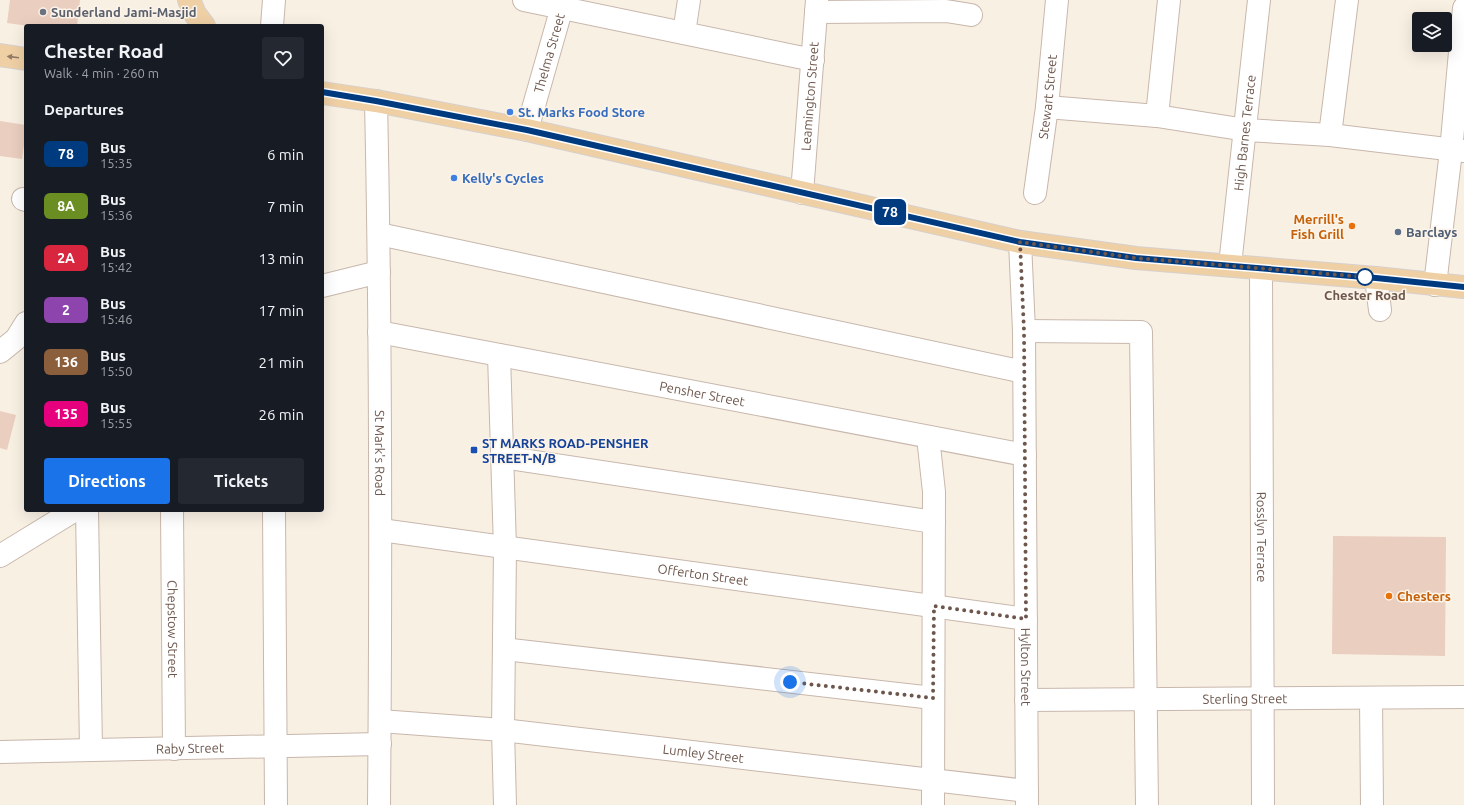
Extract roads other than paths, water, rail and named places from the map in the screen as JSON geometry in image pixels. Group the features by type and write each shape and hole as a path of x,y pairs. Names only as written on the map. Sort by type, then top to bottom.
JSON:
{"main road":[{"path":"0,55 24,59"},
{"path":"325,93 376,101 527,130 1020,242 1136,258 1230,265 1464,287"}],"street":[{"path":"272,24 274,0"},
{"path":"524,0 564,4 684,33 814,60"},
{"path":"684,33 689,0"},
{"name":"Stewart Street","path":"1035,193 1047,107 1057,0"},
{"path":"1157,116 1170,0"},
{"name":"High Barnes Terrace","path":"1230,265 1246,130 1258,0"},
{"path":"1330,135 1347,0"},
{"name":"Thelma Street","path":"527,130 564,4"},
{"path":"817,6 948,5 971,16"},
{"name":"Leamington Street","path":"802,192 814,60 817,6"},
{"path":"1435,285 1457,151 1464,8"},
{"name":"St Mark's Road","path":"376,101 379,234 381,530 379,805"},
{"path":"1047,107 1157,116 1246,130 1330,135 1457,151"},
{"path":"379,234 1024,372"},
{"name":"Hylton Street","path":"1020,242 1024,331 1027,798"},
{"name":"Rosslyn Terrace","path":"1261,269 1263,805"},
{"path":"324,286 379,272"},
{"path":"1376,278 1380,310"},
{"path":"0,352 16,339 24,326"},
{"path":"1024,331 1141,332 1147,805"},
{"name":"Pensher Street","path":"379,332 1025,455"},
{"path":"499,355 505,548 503,730 505,805"},
{"path":"928,437 934,492 933,805"},
{"path":"502,458 934,522"},
{"path":"0,556 72,512"},
{"path":"87,512 91,750"},
{"name":"Chepstow Street","path":"172,512 174,748"},
{"path":"274,512 276,805"},
{"name":"Offerton Street","path":"381,530 1026,619"},
{"path":"504,649 933,698"},
{"name":"Sterling Street","path":"1026,700 1464,697"},
{"path":"1371,698 1372,805"},
{"name":"Lumley Street","path":"380,721 503,730 932,780 1027,798"},
{"name":"Raby Street","path":"0,752 380,744"}],"place":[{"name":"Sunderland Jami-Masjid","path":"43,12"},
{"name":"St. Marks Food Store","path":"510,112"},
{"name":"Kelly's Cycles","path":"454,178"},
{"name":"Merrill's Fish Grill","path":"1352,226"},
{"name":"Barclays","path":"1398,232"},
{"name":"Chester Road","path":"1365,277"},
{"name":"ST MARKS ROAD-PENSHER STREET-N/B","path":"474,450"},
{"name":"Chesters","path":"1389,596"}]}
